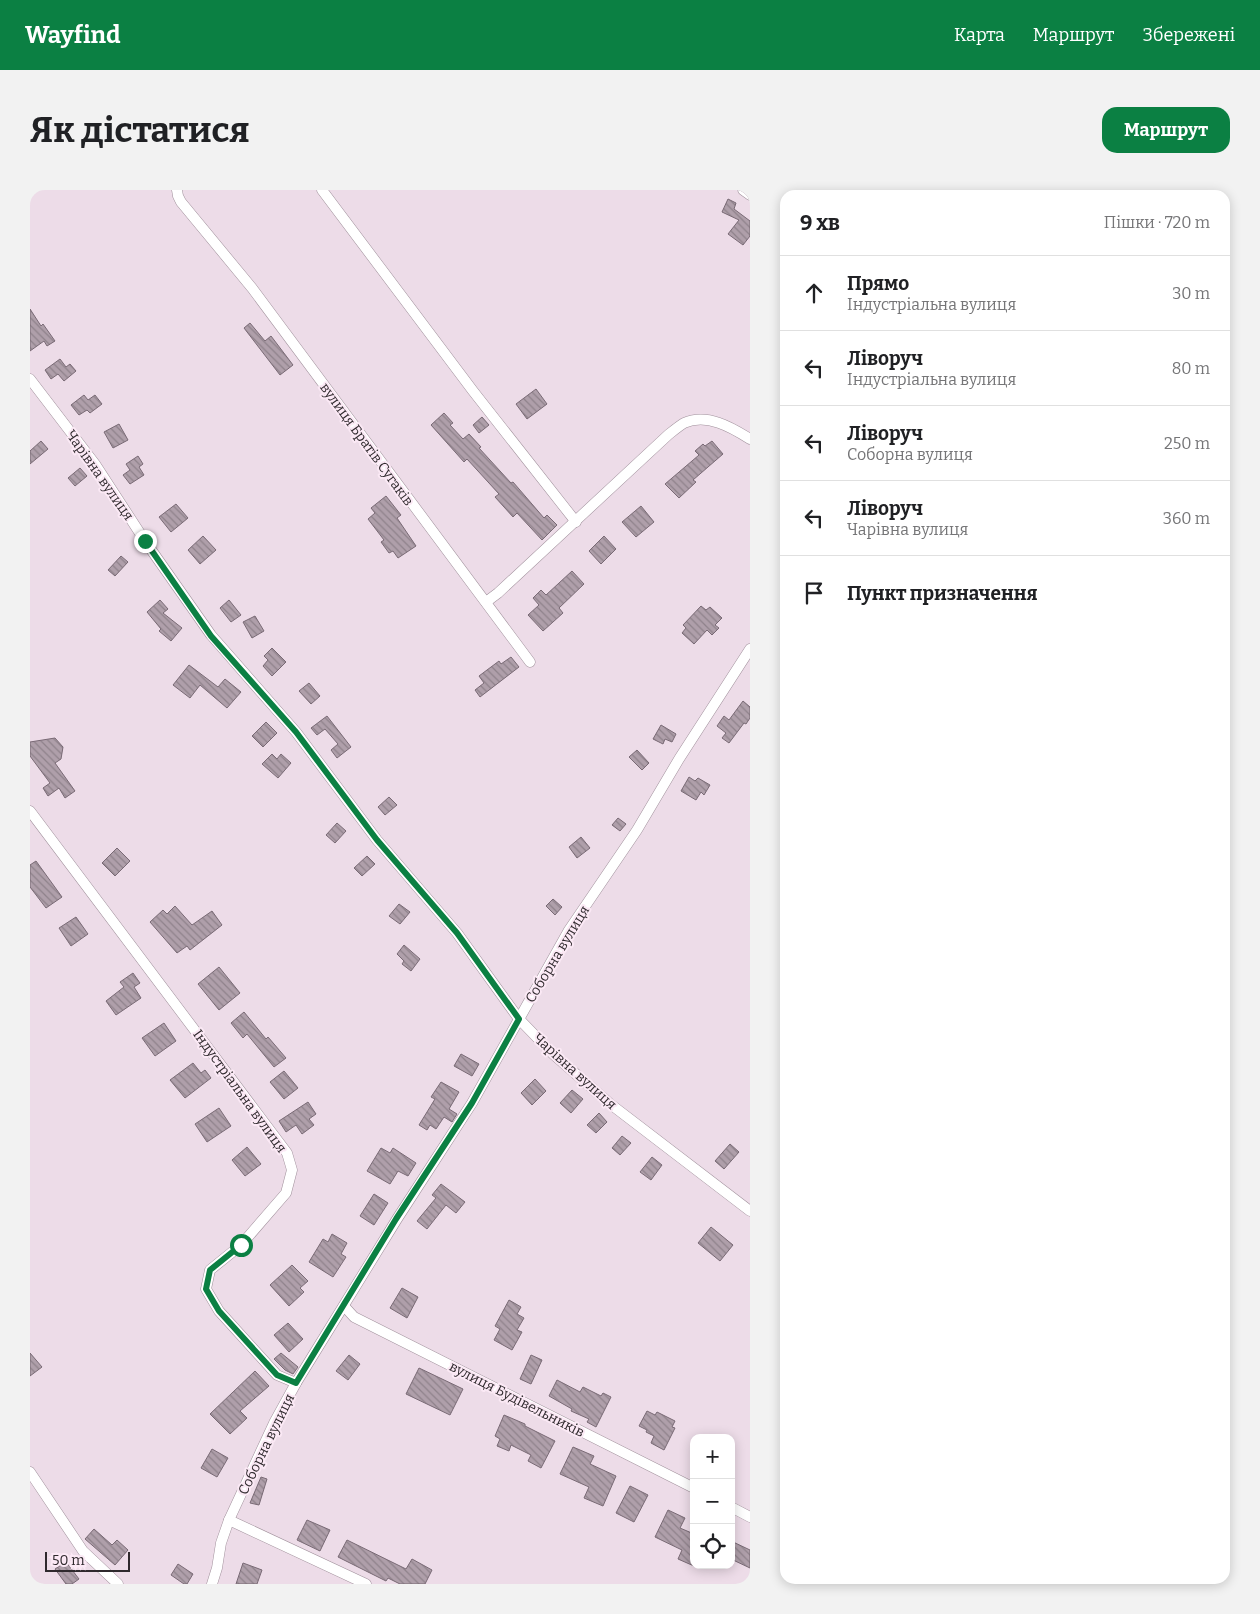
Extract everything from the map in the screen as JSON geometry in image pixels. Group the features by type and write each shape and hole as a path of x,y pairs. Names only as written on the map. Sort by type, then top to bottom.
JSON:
{"street":[{"name":"вулиця Братів Сугаків","path":"177,190 181,202 252,288 530,662"},
{"path":"322,190 473,391 576,522"},
{"path":"743,190 750,195"},
{"name":"Чарівна вулиця","path":"30,378 95,464 145,541 211,636 296,732 377,840 457,933 519,1019 552,1052 609,1103 750,1211"},
{"path":"486,602 576,522 668,435 684,424 699,420 714,421 734,429 750,439"},
{"name":"Соборна вулиця","path":"212,1584 221,1543 229,1520 274,1423 296,1383 396,1219 472,1103 569,930 637,830 678,759 750,649"},
{"name":"Індустріальна вулиця","path":"30,811 287,1153 292,1170 286,1193 241,1245 210,1270 206,1289 219,1311 277,1375 296,1383"},
{"name":"вулиця Будівельників","path":"344,1306 354,1317 690,1486"},
{"path":"30,1472 83,1551 118,1584"},
{"path":"735,1509 750,1517"},
{"path":"229,1520 366,1584"}],"building":[{"path":"728,199 736,203 734,209 750,221 750,236 743,245 728,234 739,220 722,212"},
{"path":"30,309 41,326 43,324 55,341 47,346 44,341 30,351"},
{"path":"250,323 265,341 271,336 293,365 280,375 244,328"},
{"path":"60,359 66,367 70,364 76,371 64,381 58,374 51,379 45,370"},
{"path":"536,389 547,404 527,419 516,404"},
{"path":"84,395 88,400 95,395 102,404 90,413 87,410 79,415 71,405"},
{"path":"444,413 453,423 450,425 463,439 469,434 481,447 479,448 511,483 513,482 544,518 547,515 557,525 542,540 517,513 513,517 495,497 499,494 467,459 464,462 431,425"},
{"path":"482,417 489,425 479,433 473,425"},
{"path":"119,424 128,440 113,448 104,432"},
{"path":"41,441 48,449 30,464 30,451"},
{"path":"712,441 723,454 693,480 696,482 679,498 665,484 699,455 695,451 703,444 705,446"},
{"path":"138,456 143,464 139,467 144,475 130,484 123,475 130,470 126,464"},
{"path":"80,468 87,476 75,486 68,478"},
{"path":"386,496 401,515 397,518 416,546 398,558 393,551 389,553 381,542 384,540 368,519 375,513 371,508"},
{"path":"176,504 188,518 171,532 159,517"},
{"path":"641,506 654,522 636,537 622,522"},
{"path":"203,536 216,550 200,564 188,550"},
{"path":"604,536 616,549 601,564 589,551"},
{"path":"121,556 128,562 115,576 108,570"},
{"path":"572,571 584,584 559,608 563,613 543,631 528,615 539,605 533,598 541,590 546,595"},
{"path":"160,600 168,609 163,613 182,628 171,641 159,631 161,629 147,612"},
{"path":"229,600 241,615 231,622 220,608"},
{"path":"701,606 706,610 710,607 722,618 715,625 719,628 712,635 707,630 694,644 682,633 686,628 683,625"},
{"path":"255,616 264,631 252,638 243,622"},
{"path":"272,648 286,662 272,676 263,666 268,660 264,656"},
{"path":"511,657 519,667 480,697 475,690 484,683 479,676 499,661 501,664"},
{"path":"189,665 218,687 225,679 241,692 227,708 200,685 190,698 173,685"},
{"path":"309,683 320,696 311,704 299,691"},
{"path":"743,701 750,707 750,718 729,743 722,738 726,733 717,726 724,716 729,720"},
{"path":"327,716 351,747 337,758 331,750 338,744 325,729 317,735 311,728"},
{"path":"266,722 277,733 263,747 252,736"},
{"path":"661,725 676,734 672,742 665,739 663,744 653,739"},
{"path":"55,738 63,747 61,759 55,763 75,791 65,798 59,788 48,796 43,788 50,783 30,756 30,742"},
{"path":"637,750 649,763 642,770 629,757"},
{"path":"272,754 277,759 281,754 291,763 278,778 262,764"},
{"path":"689,777 695,781 698,778 710,785 704,795 701,792 696,800 681,791"},
{"path":"389,797 397,805 385,815 378,807"},
{"path":"618,818 626,824 620,831 612,825"},
{"path":"337,823 346,831 335,843 326,835"},
{"path":"581,837 590,848 577,858 569,847"},
{"path":"117,848 130,861 115,876 102,863"},
{"path":"367,856 375,864 362,876 354,868"},
{"path":"36,861 62,897 46,908 30,887 30,865"},
{"path":"553,899 562,907 555,915 546,906"},
{"path":"399,904 410,912 400,924 389,916"},
{"path":"175,906 192,925 212,911 222,925 190,950 187,946 177,953 150,922 163,910 167,914"},
{"path":"76,917 88,934 71,946 59,928"},
{"path":"404,945 420,959 411,971 402,964 404,961 397,954"},
{"path":"219,967 240,993 219,1010 198,984"},
{"path":"133,973 140,983 134,987 141,998 116,1015 106,1001 124,987 120,982"},
{"path":"244,1012 266,1039 268,1037 286,1058 274,1067 247,1034 243,1038 231,1023"},
{"path":"164,1023 176,1041 155,1056 142,1038"},
{"path":"461,1054 479,1064 472,1076 454,1066"},
{"path":"193,1063 201,1073 205,1070 211,1078 185,1098 170,1080"},
{"path":"284,1071 298,1088 284,1099 270,1082"},
{"path":"535,1079 546,1091 532,1105 521,1093"},
{"path":"441,1082 459,1092 449,1109 457,1114 452,1122 444,1117 436,1129 430,1125 427,1130 419,1125 435,1099 431,1097"},
{"path":"572,1090 583,1099 571,1113 560,1103"},
{"path":"308,1102 316,1114 309,1119 314,1125 302,1134 296,1125 286,1132 279,1121"},
{"path":"219,1108 231,1126 207,1142 195,1124"},
{"path":"599,1113 607,1122 596,1133 587,1125"},
{"path":"622,1136 631,1143 620,1155 612,1148"},
{"path":"730,1144 739,1152 724,1169 715,1161"},
{"path":"247,1147 261,1164 245,1176 232,1160"},
{"path":"381,1148 390,1153 393,1148 416,1163 408,1176 398,1171 390,1184 367,1171"},
{"path":"652,1157 662,1165 651,1180 640,1172"},
{"path":"441,1184 465,1202 456,1213 446,1205 427,1229 417,1221 436,1198 432,1195"},
{"path":"374,1194 388,1203 374,1225 360,1216"},
{"path":"711,1227 733,1245 720,1261 698,1243"},
{"path":"332,1234 347,1243 341,1254 346,1257 333,1277 309,1262 323,1239 328,1242"},
{"path":"292,1265 308,1281 300,1288 304,1292 289,1306 270,1285"},
{"path":"402,1288 418,1297 407,1318 390,1308"},
{"path":"509,1300 521,1307 517,1314 524,1318 517,1330 522,1332 512,1350 494,1340 500,1329 495,1326"},
{"path":"288,1323 303,1339 289,1352 274,1335"},
{"path":"30,1353 42,1367 30,1376"},
{"path":"281,1353 298,1367 293,1374 285,1370 274,1359"},
{"path":"349,1355 360,1364 348,1380 336,1371"},
{"path":"531,1355 542,1360 531,1384 520,1379"},
{"path":"419,1368 463,1389 450,1415 406,1394"},
{"path":"255,1371 269,1386 240,1411 247,1418 230,1434 210,1414"},
{"path":"557,1380 580,1392 583,1387 601,1396 603,1393 611,1397 596,1427 587,1422 589,1419 571,1411 572,1409 549,1396"},
{"path":"647,1411 655,1415 657,1412 675,1421 672,1427 675,1428 664,1450 651,1443 654,1436 639,1426"},
{"path":"504,1415 525,1424 525,1426 555,1441 541,1468 528,1461 531,1455 511,1445 509,1451 497,1446 500,1439 495,1436"},
{"path":"573,1447 594,1456 590,1464 616,1476 603,1506 584,1498 589,1487 560,1474"},
{"path":"212,1449 228,1458 217,1477 201,1468"},
{"path":"261,1477 267,1479 259,1505 250,1503"},
{"path":"630,1486 648,1495 634,1522 616,1513"},
{"path":"668,1510 685,1518 680,1528 690,1532 690,1564 678,1559 682,1550 655,1537"},
{"path":"307,1520 330,1530 320,1551 297,1540"},
{"path":"94,1529 112,1545 117,1540 128,1550 115,1565 85,1539"},
{"path":"347,1540 406,1569 412,1559 432,1570 425,1584 400,1584 388,1578 386,1581 338,1557"},
{"path":"735,1543 750,1550 750,1568 735,1561"},
{"path":"66,1562 79,1579 72,1584 66,1584 55,1569"},
{"path":"243,1563 262,1570 257,1584 236,1584"},
{"path":"178,1564 193,1574 187,1584 171,1575"}],"route":[{"path":"145,541 211,636 296,732 377,840 457,933 519,1019 472,1103 396,1219 296,1383 277,1375 219,1311 206,1289 210,1270 241,1245"}]}
